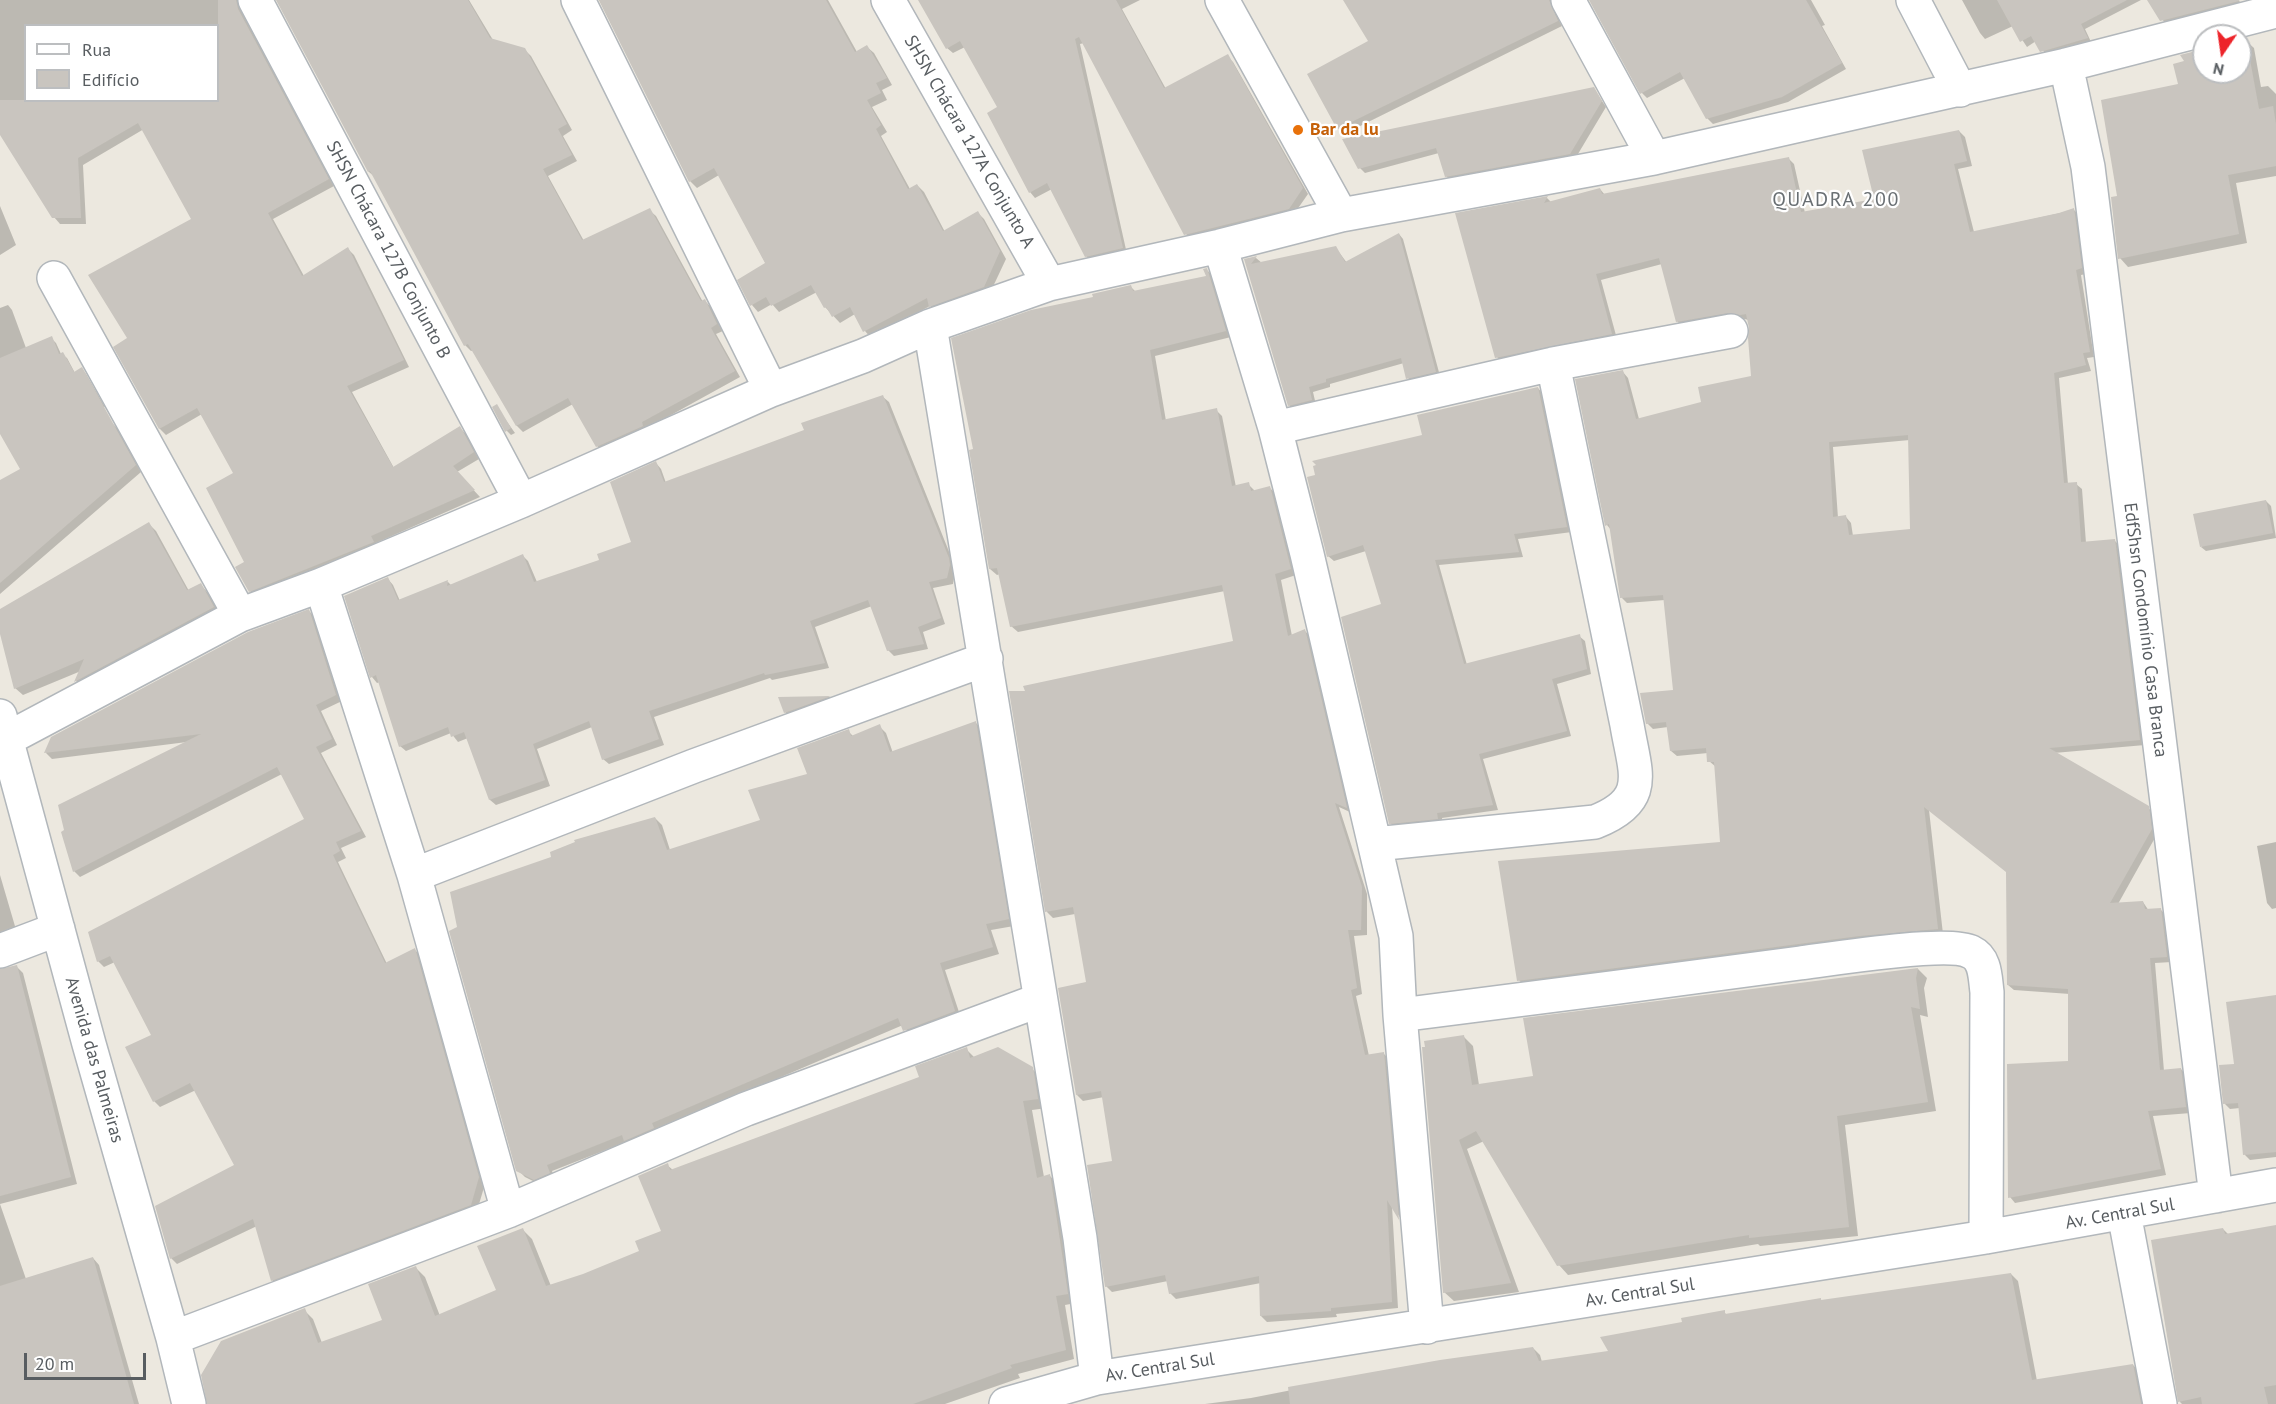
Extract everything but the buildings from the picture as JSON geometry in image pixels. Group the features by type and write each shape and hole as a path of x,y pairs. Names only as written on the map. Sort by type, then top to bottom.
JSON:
{"street":[{"name":"SHSN Chácara 127B Conjunto B","path":"255,0 521,501"},
{"path":"578,0 771,390"},
{"name":"SHSN Chácara 127A Conjunto A","path":"888,0 1049,284"},
{"path":"1222,0 1341,214"},
{"path":"1568,0 1654,159"},
{"path":"1913,0 1960,90"},
{"path":"3,728 240,615 321,585 521,501 771,390 863,356 930,327 1049,284 1220,246 1341,214 1654,159 2066,65 2276,11"},
{"name":"EdfShsn Condomínio Casa Branca","path":"2066,65 2088,167 2216,1196"},
{"path":"1220,246 1275,428 1308,554 1396,936 1400,1016 1427,1328"},
{"path":"54,278 240,615"},
{"path":"930,327 1080,1238 1096,1378"},
{"path":"1275,428 1553,364 1731,331"},
{"path":"1376,844 1596,822 1615,814 1630,800 1637,783 1553,364"},
{"path":"321,585 414,874 508,1211"},
{"path":"414,874 683,770 986,659"},
{"name":"Avenida das Palmeiras","path":"3,728 173,1338 189,1404"},
{"path":"0,951 58,929"},
{"path":"1400,1016 1857,956 1937,948 1969,951 1978,956 1983,966 1987,992 1986,1238"},
{"path":"173,1338 508,1211 746,1109 1040,1000"},
{"name":"Av. Central Sul","path":"1006,1404 1096,1378 1427,1328 1986,1238 2276,1185"},
{"path":"2124,1213 2160,1404"}],"place":[{"name":"Bar da lu","path":"1298,130"}],"district":[{"name":"QUADRA 200","path":"1836,200"}]}
